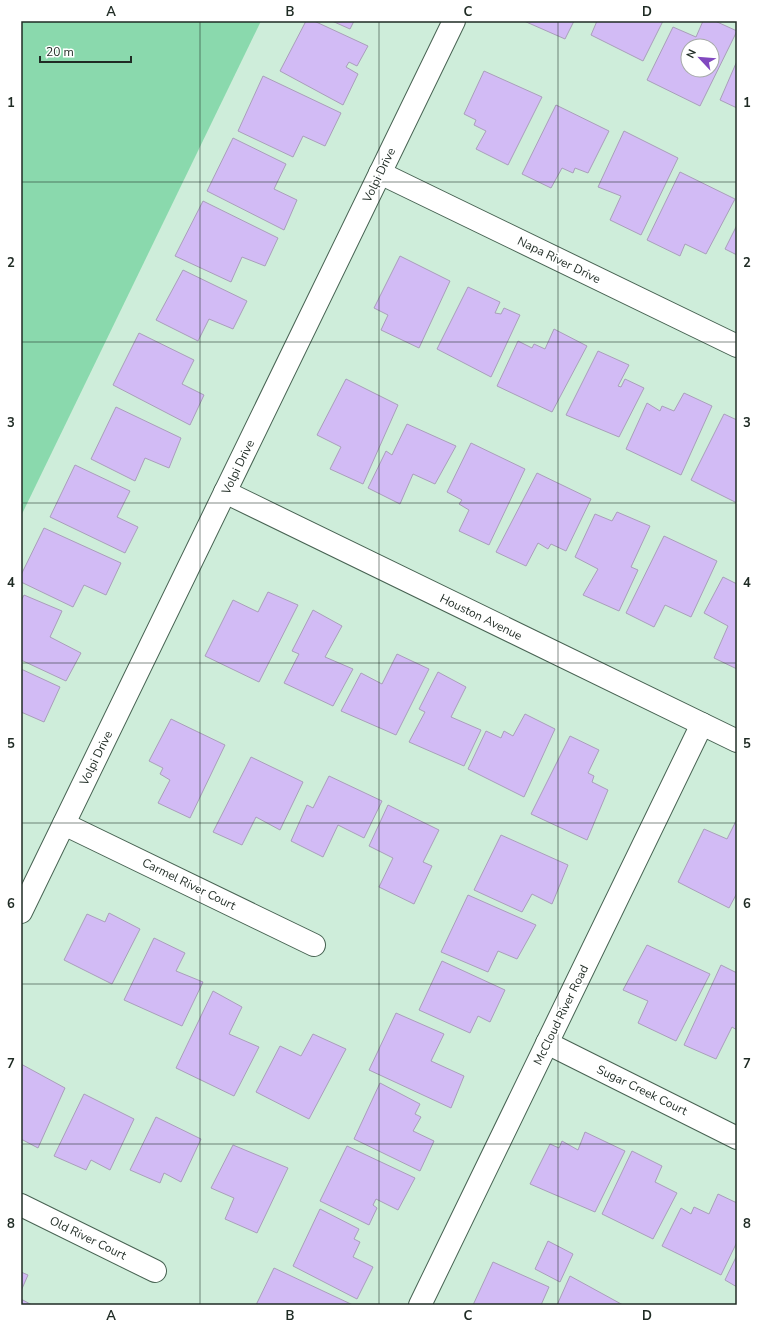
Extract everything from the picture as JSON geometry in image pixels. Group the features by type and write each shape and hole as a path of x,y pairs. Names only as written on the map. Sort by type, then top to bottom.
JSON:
{"street":[{"name":"Volpi Drive","path":"21,912 454,21"},
{"name":"Napa River Drive","path":"380,173 737,346"},
{"name":"Houston Avenue","path":"226,492 737,741"},
{"name":"McCloud River Road","path":"420,1305 702,724"},
{"name":"Carmel River Court","path":"64,824 314,945"},
{"name":"Sugar Creek Court","path":"547,1044 737,1138"},
{"name":"Old River Court","path":"21,1205 155,1271"}],"green space":[{"path":"21,21 261,21 21,516"}],"building":[{"path":"306,21 314,21 368,46 357,66 349,62 346,67 358,74 343,105 280,71"},
{"path":"332,21 354,21 350,29"},
{"path":"524,21 574,21 565,39"},
{"path":"597,21 663,21 643,61 591,35"},
{"path":"703,21 715,21 737,31 720,65 720,38 680,38 680,78 714,78 700,106 647,80 673,27 696,37"},
{"path":"737,61 737,108 720,100"},
{"path":"484,71 542,97 508,165 476,149 486,131 474,125 476,120 464,114"},
{"path":"263,76 341,113 325,146 303,136 293,157 238,131"},
{"path":"556,105 609,131 588,173 575,168 573,173 562,168 551,188 522,174"},
{"path":"624,131 678,158 641,235 610,220 621,196 598,187"},
{"path":"233,138 286,164 274,189 297,200 284,230 207,191"},
{"path":"680,172 735,199 706,254 685,244 680,256 647,240"},
{"path":"203,201 278,238 265,266 242,257 231,282 175,256"},
{"path":"737,225 737,255 725,249"},
{"path":"400,256 450,281 419,348 381,330 388,315 374,308"},
{"path":"183,270 247,301 233,329 209,319 198,341 156,320"},
{"path":"468,287 500,302 495,313 501,314 504,308 520,315 491,377 437,349"},
{"path":"554,329 587,346 552,412 497,386 518,341 532,348 534,344 545,349"},
{"path":"139,333 194,360 182,384 204,395 190,425 113,385"},
{"path":"598,351 629,365 618,386 621,387 625,379 644,388 619,437 566,415"},
{"path":"346,379 398,405 363,484 330,469 341,447 317,435"},
{"path":"684,393 712,406 681,475 626,449 647,403 660,411 662,406 674,411"},
{"path":"116,407 181,438 169,468 145,458 135,481 91,459"},
{"path":"724,414 737,420 737,503 691,480"},
{"path":"407,424 456,446 435,484 413,474 400,504 368,488 386,451 392,455"},
{"path":"471,443 525,469 489,545 459,531 469,510 459,504 462,500 447,492"},
{"path":"75,465 130,491 117,517 138,527 125,553 50,517"},
{"path":"537,473 591,499 566,551 551,544 548,549 538,543 526,566 496,552"},
{"path":"617,512 650,526 631,567 638,570 619,611 583,595 598,569 575,557 595,514 612,521"},
{"path":"44,528 121,563 106,595 84,585 73,607 21,582 21,575"},
{"path":"664,536 717,561 691,617 665,605 654,627 626,613"},
{"path":"723,577 737,584 737,669 714,658 728,626 704,613"},
{"path":"268,592 298,605 259,682 205,656 233,600 258,612"},
{"path":"24,595 62,611 50,637 81,653 66,681 21,660 21,601"},
{"path":"313,610 342,626 325,657 353,669 333,706 284,683 299,654 292,651"},
{"path":"397,654 429,669 396,735 341,711 361,673 382,684"},
{"path":"21,669 60,687 44,722 21,712"},
{"path":"438,672 466,687 451,717 481,730 464,766 409,742 425,712 419,709"},
{"path":"525,714 555,729 524,797 468,769 486,731 501,738 504,731 513,736"},
{"path":"171,719 225,745 190,818 158,803 170,780 160,774 163,768 149,761"},
{"path":"570,736 599,750 588,773 594,776 592,782 608,790 587,840 531,814"},
{"path":"251,757 303,782 280,830 256,817 242,845 213,832"},
{"path":"329,776 382,801 364,838 338,825 323,857 291,841 307,805 313,808"},
{"path":"388,805 439,830 423,862 432,866 414,904 379,887 393,858 369,846"},
{"path":"737,819 737,893 729,908 678,882 704,829 727,839"},
{"path":"501,835 568,865 552,904 532,894 522,912 474,890"},
{"path":"468,895 536,925 517,959 498,951 488,972 441,952"},
{"path":"109,913 140,929 112,984 64,960 87,914 105,922"},
{"path":"154,938 185,953 176,971 203,982 182,1026 124,1000"},
{"path":"647,945 710,974 676,1041 638,1023 648,1001 623,990"},
{"path":"442,961 505,990 490,1022 478,1016 470,1033 419,1010"},
{"path":"721,965 737,973 737,1030 732,1027 716,1059 684,1045"},
{"path":"213,991 242,1007 229,1034 259,1047 234,1096 176,1068"},
{"path":"396,1013 444,1034 431,1061 464,1076 451,1108 369,1070"},
{"path":"313,1034 346,1049 309,1119 256,1092 280,1046 301,1056"},
{"path":"21,1064 65,1088 38,1148 21,1139"},
{"path":"380,1083 420,1104 415,1114 421,1117 413,1131 434,1141 420,1171 354,1139"},
{"path":"84,1094 134,1119 110,1170 91,1160 86,1170 54,1156"},
{"path":"156,1117 201,1139 181,1182 164,1173 160,1183 130,1170"},
{"path":"585,1132 625,1151 595,1212 530,1184 550,1144 559,1148 562,1141 578,1150"},
{"path":"233,1145 288,1168 257,1233 225,1219 234,1198 211,1188"},
{"path":"347,1146 415,1178 398,1210 376,1199 373,1205 377,1208 369,1225 320,1201"},
{"path":"632,1151 662,1166 655,1182 677,1193 653,1239 602,1214"},
{"path":"718,1194 737,1203 737,1242 721,1275 662,1246 681,1208 691,1214 694,1207 709,1214"},
{"path":"320,1209 359,1229 354,1239 360,1242 353,1257 373,1267 357,1299 293,1266"},
{"path":"548,1241 573,1254 560,1282 535,1269"},
{"path":"737,1255 737,1287 725,1280"},
{"path":"493,1262 549,1287 541,1305 473,1305"},
{"path":"274,1268 353,1305 256,1305"},
{"path":"21,1272 28,1275 21,1291"},
{"path":"570,1276 623,1305 557,1305"},
{"path":"21,1299 32,1305 21,1305"}]}
